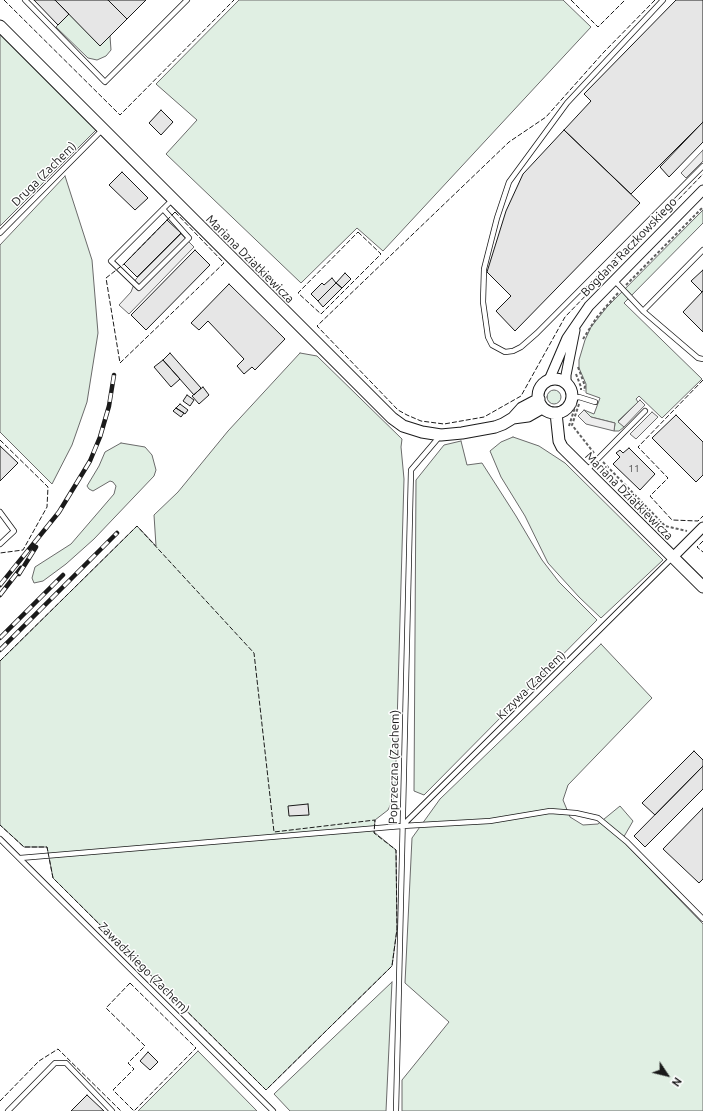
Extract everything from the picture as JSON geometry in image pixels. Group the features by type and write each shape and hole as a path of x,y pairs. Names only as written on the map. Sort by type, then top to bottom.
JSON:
{"street":[{"name":"Mariana Dziatkiewicza","path":"0,26 102,130 392,418 411,429 441,435 495,427 513,418 528,416 541,403"},
{"name":"Bogdana Raczkowskiego","path":"577,397 571,392 566,384 569,355 590,306 619,285 703,190"},
{"name":"Bogdana Raczkowskiego","path":"541,403 541,387 549,380 567,338 580,327"},
{"path":"549,380 556,380 566,384"},
{"path":"541,403 549,412 556,413 566,408 577,397"},
{"name":"Mariana Dziatkiewicza","path":"556,413 559,441 562,447 703,587"},
{"path":"673,557 700,532"}],"lane":[{"path":"24,0 105,82 187,0"},
{"path":"662,0 567,102 510,182 497,218 484,269 483,302 488,337 492,345 505,352 513,351 521,347 537,333 703,166"},
{"name":"Druga (Zachem)","path":"0,233 102,130"},
{"path":"163,209 189,238 139,288 111,261 163,209 172,200"},
{"path":"643,311 703,250"},
{"path":"619,285 643,311 698,358 703,359"},
{"path":"577,397 595,402"},
{"path":"586,471 646,411"},
{"name":"Poprzeczna (Zachem)","path":"396,1111 411,470 441,435"},
{"path":"0,512 14,531 0,544"},
{"name":"Krzywa (Zachem)","path":"402,826 673,557"},
{"path":"20,858 402,826 490,821 550,812 589,815 598,818 627,842 703,919"},
{"name":"Zawadzkiego (Zachem)","path":"0,839 272,1111"},
{"path":"8,1111 55,1063 66,1063 112,1111"}],"path":[{"path":"591,319 619,285 703,202"},
{"path":"582,343 596,317 619,285 703,207"},
{"path":"579,342 580,327"},
{"path":"569,431 568,424 581,387 574,365"},
{"path":"577,365 584,386 577,397 572,425 599,458 665,526 700,532"}],"green space":[{"path":"239,0 563,0 591,27 383,251 357,228 301,283 166,154 197,120 156,84"},
{"path":"69,14 110,36 111,50 106,56 97,60 88,58 56,27"},
{"path":"0,34 96,130 0,226"},
{"path":"65,176 92,260 98,333 87,402 72,445 52,484 0,432 0,245"},
{"path":"703,210 703,223 624,303 702,379 662,418 639,396 636,399 638,402 618,421 624,427 619,431 614,431 615,423 591,417 584,410 594,414 600,398 586,393 586,384 579,368 579,360 585,340 591,327 607,307"},
{"path":"300,353 317,356 402,439 401,447 404,479 395,795 388,810 375,820 374,832 396,850 397,929 392,966 266,1090 53,878 47,847 24,847 0,825 0,661 137,526 156,546 154,515 178,492 228,431"},
{"path":"551,390 557,390 561,394 561,400 557,404 551,404 547,400 547,394"},
{"path":"513,437 539,446 565,463 663,560 601,618 579,597 548,563 525,516 501,477 490,451 501,442"},
{"path":"461,441 467,465 482,463 542,560 559,582 597,620 424,795 414,791 416,480 444,445"},
{"path":"121,443 145,447 152,455 156,470 154,476 94,539 66,564 43,581 34,583 32,578 35,567 71,544 114,494 116,486 110,481 93,491 87,486 99,466 105,452"},
{"path":"601,644 652,698 568,785 563,800 570,817 583,825 598,824 620,806 633,821 622,840 703,924 703,1111 402,1111 402,1080 449,1022 405,983 412,838 440,799"},
{"path":"392,982 386,1111 290,1111 274,1094"},
{"path":"198,1051 257,1111 138,1111"}],"shaded area":[{"path":"703,150 703,161 686,178 681,173"},
{"path":"181,234 194,247 129,314 119,305 131,292 136,279"},
{"path":"640,400 645,405 624,427 618,422"},
{"path":"584,410 591,417 615,423 614,431 586,424 578,416"},
{"path":"652,412 658,417 636,439 630,434"}],"building":[{"path":"34,0 55,0 69,14 58,25"},
{"path":"55,0 108,0 127,19 100,46"},
{"path":"108,0 146,0 127,19"},
{"path":"676,0 703,0 703,122 631,194 564,130 591,101 584,94"},
{"path":"161,110 173,122 161,135 149,123"},
{"path":"703,122 703,142 669,177 660,167"},
{"path":"564,130 640,203 515,331 496,311 511,296 487,272 506,211 523,174"},
{"path":"122,172 148,198 135,210 109,185"},
{"path":"167,220 181,233 137,277 124,264"},
{"path":"195,250 210,265 146,330 131,315"},
{"path":"703,270 703,291 702,292 691,281"},
{"path":"345,273 351,279 342,288 336,283"},
{"path":"332,278 336,283 318,301 311,294 322,283 324,285"},
{"path":"336,283 342,288 323,307 318,301"},
{"path":"229,284 285,339 255,370 252,367 244,374 237,366 244,359 208,321 199,330 191,323"},
{"path":"703,291 703,332 683,312"},
{"path":"170,353 201,388 194,395 163,360"},
{"path":"163,360 180,379 171,387 154,367"},
{"path":"203,387 209,395 199,404 192,396"},
{"path":"187,395 194,400 190,406 183,401"},
{"path":"180,404 188,410 185,414 176,408"},
{"path":"176,408 184,413 181,417 173,411"},
{"path":"676,415 703,442 703,475 696,482 652,438"},
{"path":"0,446 18,463 0,481"},
{"path":"629,448 655,474 640,490 613,464 620,457 616,453 620,450 623,453"},
{"path":"694,751 703,760 703,766 655,815 642,803"},
{"path":"703,766 703,789 645,847 634,836"},
{"path":"308,804 309,815 289,816 288,806"},
{"path":"703,808 703,879 699,883 663,849"},
{"path":"148,1052 158,1062 150,1070 140,1061"},
{"path":"87,1095 104,1111 71,1111"}],"railway":[{"path":"0,585 59,512 90,461 100,437 109,406 114,375"},
{"path":"0,650 117,533"},
{"path":"19,574 36,547"},
{"path":"0,595 21,568"},
{"path":"0,638 63,575"}],"fence":[{"path":"4,0 120,115 234,0"},
{"path":"571,0 598,27 625,0"},
{"path":"655,0 603,53 546,117 509,142 317,326 398,410 407,415 421,421 444,424 484,417 521,396 565,317 703,174"},
{"path":"175,212 224,263 120,363 106,278 124,264 175,212"},
{"path":"358,232 381,254 321,314 298,293 358,232"},
{"path":"703,380 638,447 668,478 650,496 672,520 698,521 703,516"},
{"path":"0,440 48,487 47,507 23,550 0,553"},
{"path":"0,661 137,526 254,653 274,832 375,820 374,833 396,850 397,929 392,966 266,1090 53,878 47,847 24,847 0,825"},
{"path":"703,541 697,547 703,552"},
{"path":"130,983 196,1048 134,1111 113,1090 134,1069 128,1063 145,1046 106,1008 130,983"},
{"path":"0,1101 39,1061 58,1049 121,1111"}]}
